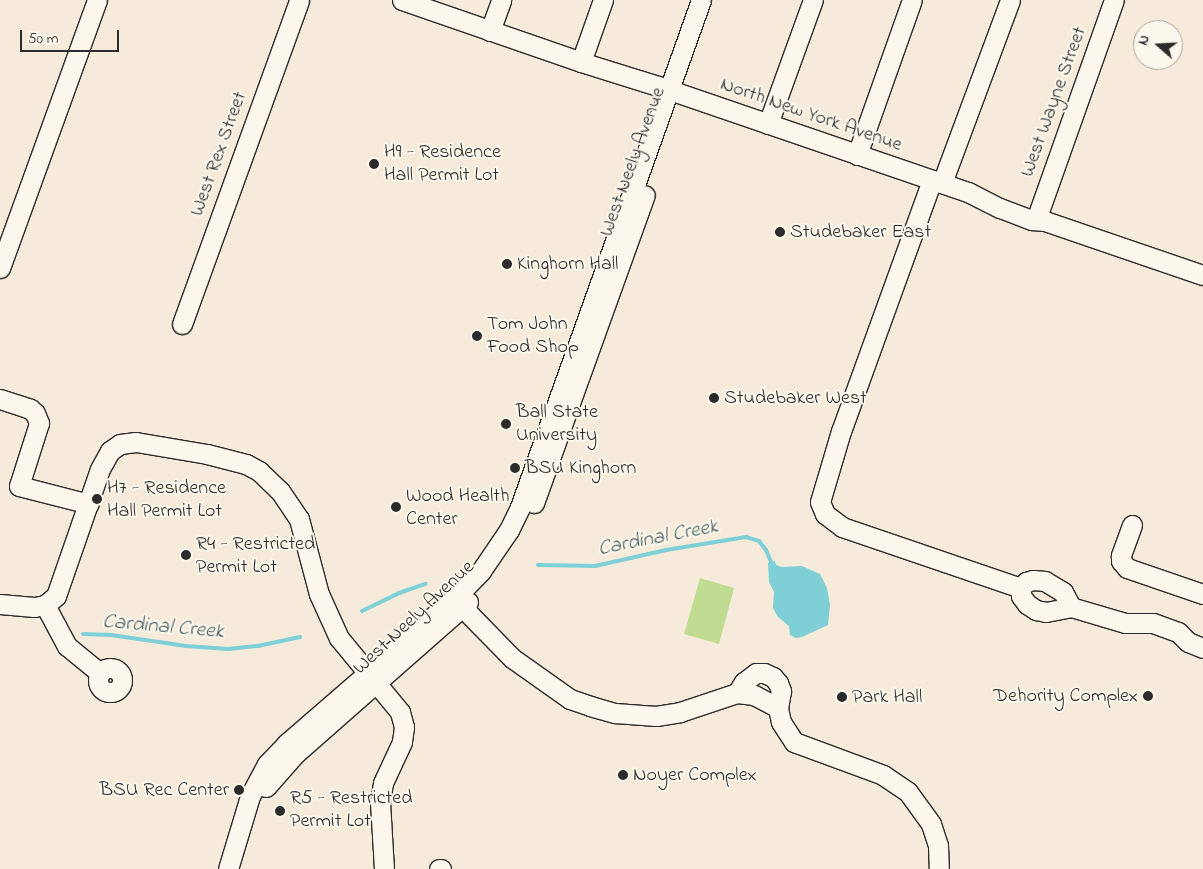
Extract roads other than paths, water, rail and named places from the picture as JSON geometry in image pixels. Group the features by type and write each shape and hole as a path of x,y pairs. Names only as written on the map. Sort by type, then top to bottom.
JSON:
{"street":[{"path":"0,268 97,0"},
{"name":"West Rex Street","path":"182,324 299,0"},
{"name":"North New York Avenue","path":"402,0 580,62 675,92 968,192 1000,208 1106,241 1203,275"},
{"path":"490,31 501,0"},
{"path":"580,62 603,0"},
{"name":"West Neely Avenue","path":"228,869 253,787 267,764 286,744 372,678 459,602 485,585 505,559 523,528 559,439 675,92 701,0"},
{"name":"West Neely Avenue","path":"675,92 714,0"},
{"path":"768,124 812,0"},
{"path":"857,155 912,0"},
{"path":"1010,0 937,182 841,431 820,502 825,514 842,527 1021,588"},
{"name":"West Wayne Street","path":"1036,220 1114,0"},
{"path":"0,399 30,409 35,413 39,423 19,486 89,504"},
{"path":"0,604 34,607 45,605 59,590 105,459 110,451 120,444 136,442 207,454 246,464 259,471 280,492 299,519 319,594 338,638 400,712 404,727 402,742 383,783 380,802 384,869"},
{"path":"1132,526 1121,556 1121,561 1127,568 1203,594"},
{"path":"1072,607 1064,592 1045,581 1033,580 1026,582 1021,588 1021,596 1027,604 1036,610 1046,612 1072,607 1124,623 1153,623 1178,632 1188,642 1203,648"},
{"path":"459,602 512,658 570,699 590,706 615,713 656,716 680,712 737,693 754,695 778,708 781,722 794,742 884,775 908,792 931,824 938,845 939,869"},
{"path":"45,605 67,646 100,673"}],"water":[{"path":"775,561 776,565 782,567 802,566 820,574 827,588 830,605 828,625 802,637 796,638 790,635 789,626 778,617 773,608 774,592 769,582 768,563"}],"waterway":[{"name":"Cardinal Creek","path":"538,565 595,566 666,550 746,537 759,541 766,550 771,562"},
{"name":"Cardinal Creek","path":"362,611 399,593 425,584"},
{"name":"Cardinal Creek","path":"83,634 111,635 186,646 228,649 258,646 300,637"}],"place":[{"name":"H9 - Residence Hall Permit Lot","path":"374,164"},
{"name":"Studebaker East","path":"780,232"},
{"name":"Kinghorn Hall","path":"507,264"},
{"name":"Tom John Food Shop","path":"477,336"},
{"name":"Studebaker West","path":"714,398"},
{"name":"Ball State University","path":"506,424"},
{"name":"BSU Kinghorn","path":"515,468"},
{"name":"H7 - Residence Hall Permit Lot","path":"97,499"},
{"name":"Wood Health Center","path":"396,507"},
{"name":"R4 - Restricted Permit Lot","path":"186,555"},
{"name":"Dehority Complex","path":"1148,696"},
{"name":"Park Hall","path":"842,697"},
{"name":"Noyer Complex","path":"623,775"},
{"name":"BSU Rec Center","path":"239,790"},
{"name":"R5 - Restricted Permit Lot","path":"280,811"}]}
